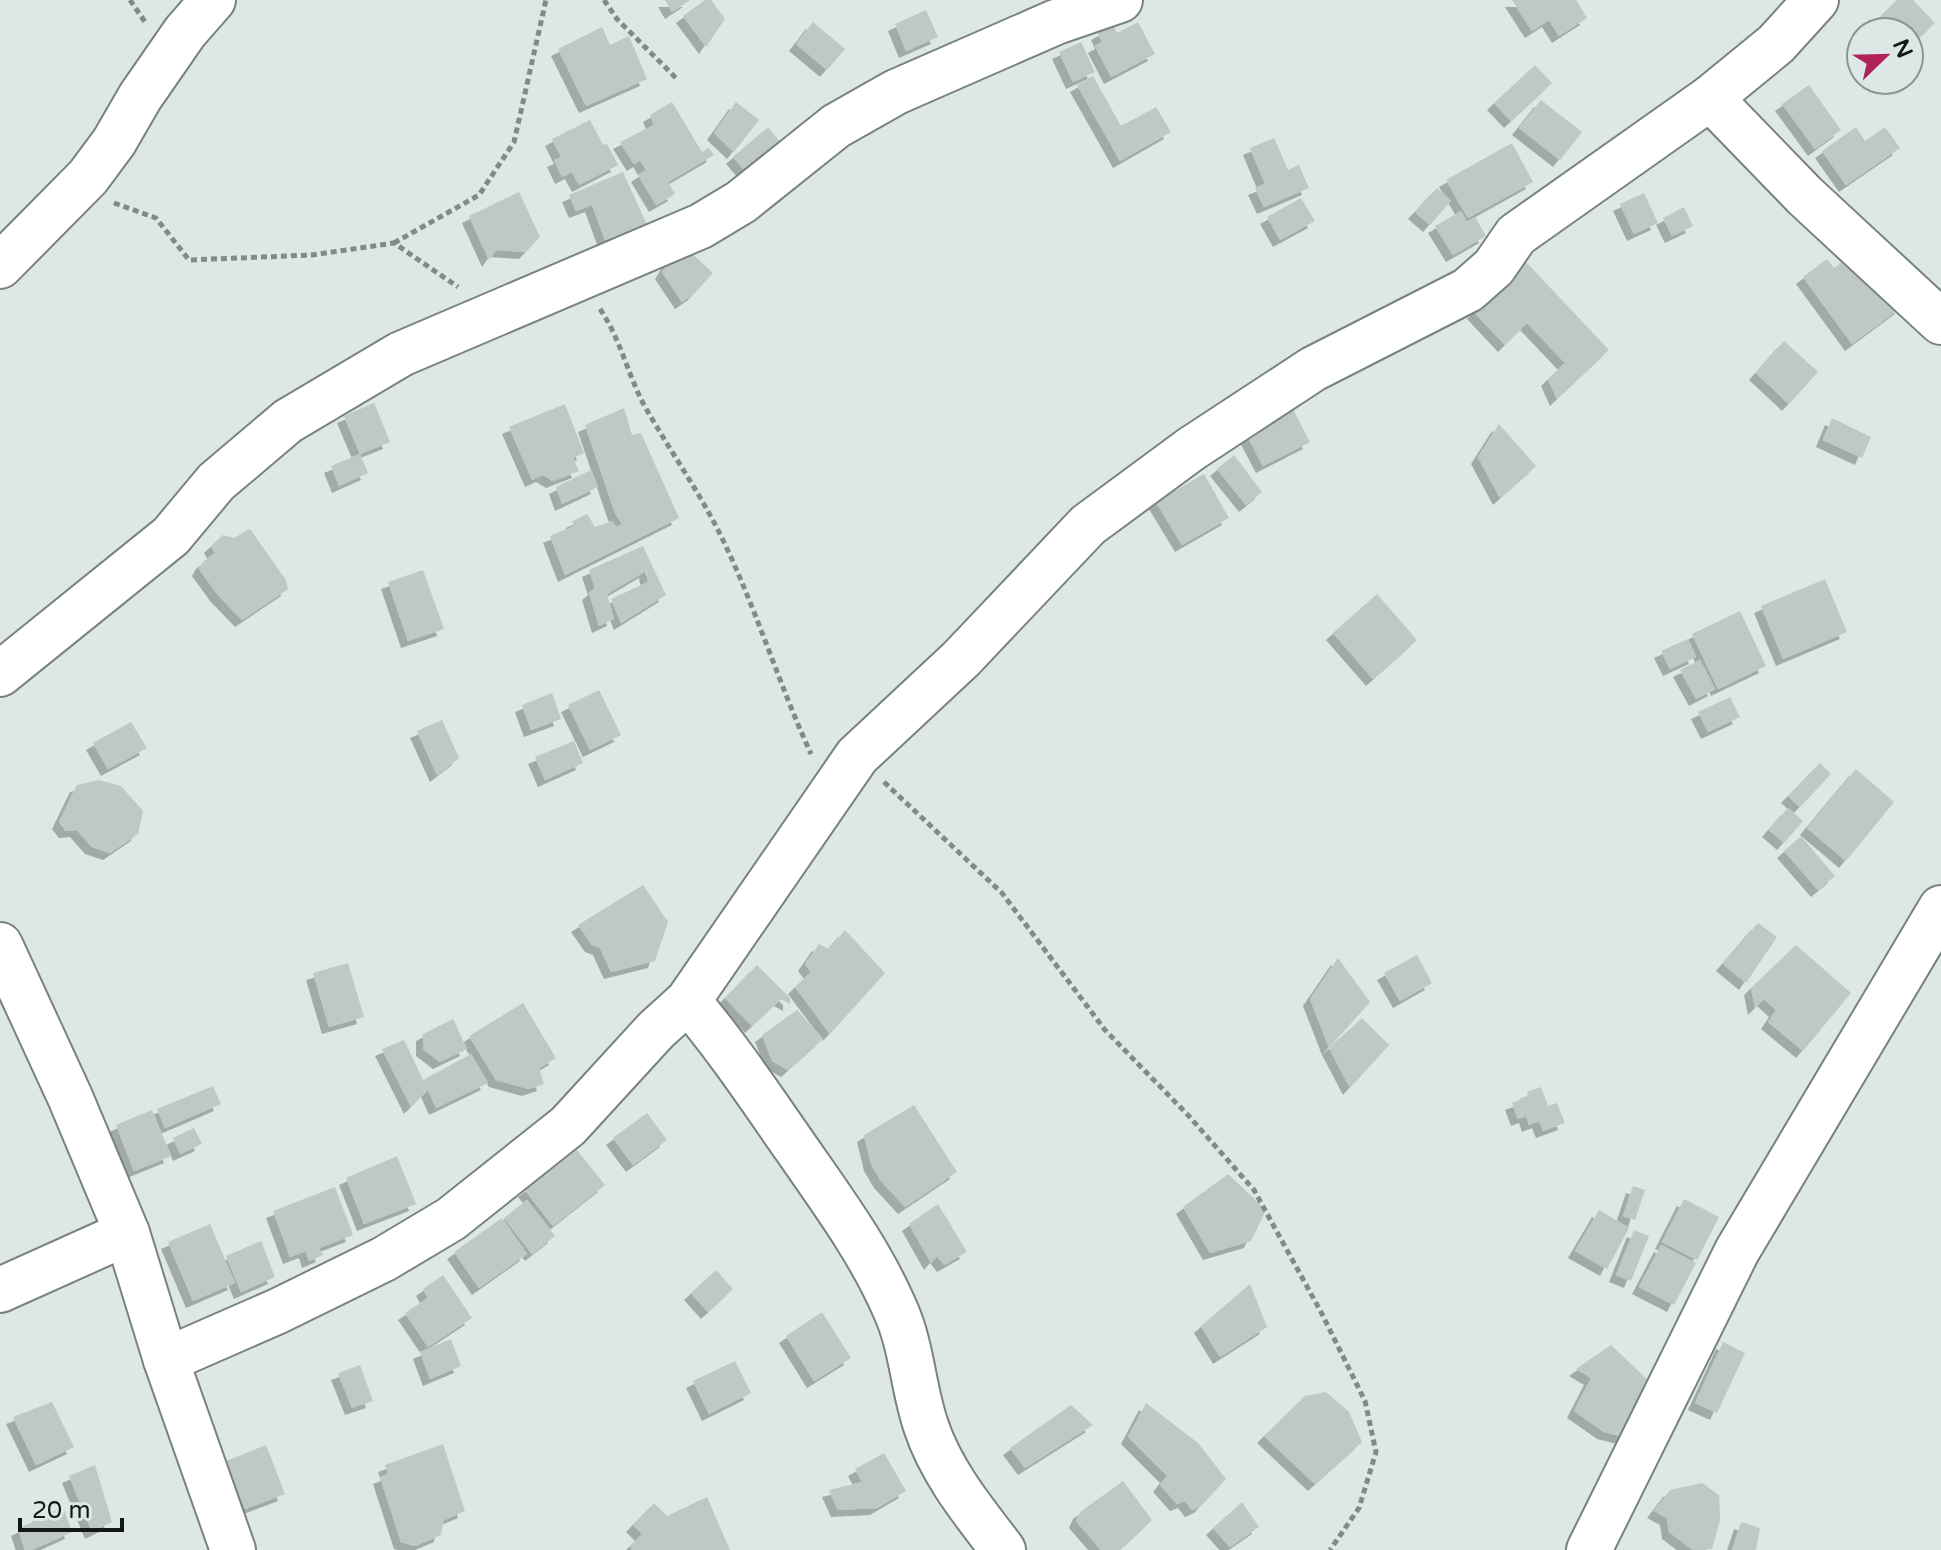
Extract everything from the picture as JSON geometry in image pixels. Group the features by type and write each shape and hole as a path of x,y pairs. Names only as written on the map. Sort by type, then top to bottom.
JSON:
{"street":[{"path":"0,266 75,190 114,142 140,97 185,32 213,0"},
{"path":"0,674 171,536 216,482 288,421 401,354 701,226 741,202 836,126 896,92 1056,22 1120,0"},
{"path":"166,1360 278,1311 371,1265 451,1219 568,1126 656,1030 688,1001 857,756 961,659 1088,525 1191,449 1313,369 1468,290 1494,267 1516,235 1710,98 1776,44 1816,0"},
{"path":"1710,98 1805,196 1941,322"},
{"path":"1589,1550 1737,1251 1941,908"},
{"path":"0,945 70,1097 127,1233 166,1360 233,1550"},
{"path":"688,1001 725,1045 845,1217 896,1310 914,1367 926,1426 943,1465 1003,1550"},
{"path":"0,1290 127,1233"}],"path":[{"path":"75,190 156,218 189,260 312,255 394,243 479,195 514,142 546,0"},
{"path":"604,0 617,19 677,79"},
{"path":"394,243 443,275 492,314"},
{"path":"578,279 609,322 641,399 669,449 693,482 721,537 830,795"},
{"path":"857,756 1002,893 1105,1030 1187,1114 1254,1190 1321,1312 1365,1401 1376,1452 1359,1508 1330,1550"}],"building":[{"path":"665,0 690,0 672,12"},
{"path":"705,0 711,0 725,19 706,47 683,16"},
{"path":"1512,0 1576,0 1587,18 1559,36 1549,20 1532,31"},
{"path":"1897,0 1913,0 1935,23 1925,33 1925,16 1880,16"},
{"path":"926,10 938,37 906,51 895,24"},
{"path":"813,22 845,49 827,70 796,44"},
{"path":"1138,22 1155,54 1111,77 1095,46 1102,42 1098,33 1113,25 1117,33"},
{"path":"602,27 610,45 629,36 647,79 586,106 558,49"},
{"path":"1081,42 1095,72 1073,82 1059,52"},
{"path":"1535,65 1552,83 1511,121 1494,103"},
{"path":"1093,76 1121,126 1156,107 1171,132 1120,161 1077,85"},
{"path":"1809,85 1841,130 1815,149 1782,104"},
{"path":"1541,100 1582,132 1560,160 1519,128"},
{"path":"672,102 702,152 709,148 714,155 668,182 675,194 656,205 638,175 646,170 640,160 634,164 620,142 654,125 650,115"},
{"path":"736,102 759,120 734,152 714,133"},
{"path":"590,120 618,165 579,185 572,172 562,177 554,160 561,157 552,139"},
{"path":"768,127 780,142 746,172 733,157"},
{"path":"1856,127 1865,141 1885,127 1900,148 1846,185 1822,151"},
{"path":"1274,138 1288,170 1299,165 1309,188 1264,207 1255,188 1265,184 1250,148"},
{"path":"1512,143 1533,182 1468,218 1446,180"},
{"path":"623,172 647,225 605,240 592,205 576,211 569,195"},
{"path":"1437,188 1451,201 1430,225 1415,212"},
{"path":"519,192 540,237 526,252 496,250 489,260 469,216"},
{"path":"1644,193 1658,223 1634,234 1620,204"},
{"path":"1301,198 1315,221 1280,240 1267,217"},
{"path":"1684,207 1693,226 1672,236 1663,218"},
{"path":"1461,211 1467,222 1475,217 1486,236 1453,255 1435,226"},
{"path":"687,249 713,273 682,302 662,272 669,261"},
{"path":"1859,249 1902,307 1852,344 1803,277 1827,259 1834,268"},
{"path":"1526,262 1609,350 1557,399 1548,379 1565,363 1527,323 1505,345 1474,312"},
{"path":"1784,341 1818,372 1789,404 1756,373"},
{"path":"374,403 390,442 360,454 344,416"},
{"path":"565,404 584,453 573,458 579,471 553,481 543,475 532,480 509,427"},
{"path":"1290,404 1310,442 1263,466 1243,428"},
{"path":"624,408 632,435 641,433 679,518 565,575 550,536 572,527 573,521 587,514 595,527 612,521 616,527 622,524 615,513 585,425"},
{"path":"1832,418 1871,437 1862,458 1823,440"},
{"path":"1499,424 1536,466 1500,498 1478,457"},
{"path":"360,454 368,473 339,486 331,466"},
{"path":"1234,455 1262,492 1246,505 1217,469"},
{"path":"591,470 598,487 562,504 556,487"},
{"path":"1204,474 1229,518 1182,545 1156,502"},
{"path":"250,529 286,580 288,589 242,620 199,569 215,553 211,546 223,535 234,538"},
{"path":"643,546 666,595 621,623 611,599 648,582 646,571 607,594 614,619 599,626 589,593 595,588 589,570"},
{"path":"423,570 444,629 408,641 388,582"},
{"path":"1825,579 1847,632 1783,659 1761,606"},
{"path":"1377,594 1417,640 1373,679 1333,633"},
{"path":"1740,611 1766,666 1718,689 1692,634"},
{"path":"1688,639 1696,657 1670,669 1661,651"},
{"path":"1700,660 1715,689 1696,699 1680,670"},
{"path":"599,690 621,735 590,750 568,705"},
{"path":"552,693 561,719 531,730 522,705"},
{"path":"1730,697 1740,717 1708,732 1698,712"},
{"path":"442,720 459,758 437,775 417,731"},
{"path":"131,722 147,748 108,769 93,743"},
{"path":"574,741 583,763 545,780 535,757"},
{"path":"1820,763 1831,774 1800,807 1788,796"},
{"path":"1856,769 1894,802 1846,861 1807,828"},
{"path":"99,780 121,786 143,811 138,834 110,853 92,847 77,830 66,831 59,822 77,785"},
{"path":"1788,808 1803,821 1784,843 1769,830"},
{"path":"1801,836 1835,876 1818,890 1784,851"},
{"path":"643,885 668,922 655,961 611,972 600,948 592,945 578,925"},
{"path":"1758,923 1777,937 1746,983 1723,964"},
{"path":"845,930 885,973 830,1034 795,987 811,972 805,964 819,944 829,949"},
{"path":"1796,945 1851,993 1803,1051 1768,1022 1776,1010 1764,999 1755,1008 1751,988"},
{"path":"1417,955 1432,983 1400,1001 1384,973"},
{"path":"1338,958 1370,1002 1329,1048 1310,999"},
{"path":"348,963 364,1017 329,1027 313,973"},
{"path":"757,965 790,998 790,1004 781,999 752,1026 725,998"},
{"path":"523,1003 556,1058 539,1068 544,1084 529,1089 496,1080 469,1036"},
{"path":"797,1010 823,1039 788,1070 772,1061 762,1035"},
{"path":"1362,1018 1389,1045 1350,1088 1329,1048"},
{"path":"453,1019 467,1049 440,1062 423,1049 423,1034"},
{"path":"404,1040 423,1080 471,1054 488,1083 436,1108 428,1090 411,1107 382,1049"},
{"path":"213,1086 221,1104 165,1128 157,1109"},
{"path":"1541,1087 1548,1106 1557,1103 1565,1123 1543,1131 1539,1121 1529,1125 1526,1116 1518,1119 1512,1103 1528,1097 1527,1092"},
{"path":"914,1105 957,1172 905,1207 881,1181 871,1164 864,1135"},
{"path":"152,1110 171,1156 134,1171 116,1125"},
{"path":"647,1113 667,1140 633,1165 613,1138"},
{"path":"194,1128 202,1144 180,1154 173,1138"},
{"path":"577,1150 605,1185 553,1226 525,1190"},
{"path":"397,1156 416,1204 364,1224 346,1178"},
{"path":"1228,1174 1266,1210 1251,1241 1210,1253 1183,1207"},
{"path":"1633,1186 1645,1190 1635,1220 1623,1216"},
{"path":"335,1187 353,1235 319,1248 323,1255 309,1261 306,1251 290,1257 273,1211"},
{"path":"1684,1199 1719,1217 1697,1260 1662,1242"},
{"path":"527,1200 555,1236 532,1254 504,1218"},
{"path":"938,1204 967,1252 944,1265 937,1256 931,1263 909,1224"},
{"path":"1599,1210 1629,1228 1607,1269 1575,1251"},
{"path":"502,1218 527,1254 479,1288 454,1252"},
{"path":"210,1224 235,1283 193,1301 168,1242"},
{"path":"1634,1230 1649,1236 1631,1281 1616,1275"},
{"path":"261,1241 275,1277 241,1292 226,1256"},
{"path":"1661,1245 1696,1263 1674,1305 1639,1287"},
{"path":"716,1270 733,1289 708,1312 691,1293"},
{"path":"443,1275 472,1318 428,1347 405,1313 428,1298 423,1289"},
{"path":"1250,1284 1267,1327 1220,1357 1201,1326"},
{"path":"822,1312 851,1358 814,1381 786,1336"},
{"path":"451,1339 461,1366 430,1379 420,1352"},
{"path":"1723,1342 1745,1353 1717,1413 1695,1403"},
{"path":"1611,1345 1652,1384 1624,1437 1604,1432 1574,1411 1591,1378 1576,1369"},
{"path":"735,1361 751,1393 709,1414 693,1381"},
{"path":"360,1365 373,1401 352,1408 338,1373"},
{"path":"1326,1392 1349,1412 1362,1442 1315,1484 1264,1436 1305,1396"},
{"path":"52,1402 74,1447 36,1465 13,1417"},
{"path":"1146,1403 1198,1443 1226,1479 1201,1506 1192,1510 1185,1501 1177,1504 1160,1485 1167,1476 1128,1437"},
{"path":"1071,1405 1093,1425 1025,1468 1010,1448"},
{"path":"443,1444 465,1511 444,1520 441,1535 415,1546 401,1542 380,1477 388,1474 385,1465"},
{"path":"266,1445 285,1494 245,1509 239,1495 232,1499 222,1477 232,1473 226,1461"},
{"path":"884,1453 906,1491 877,1508 838,1510 829,1490 862,1482 855,1469"},
{"path":"95,1465 112,1522 92,1532 69,1476"},
{"path":"1123,1481 1152,1520 1120,1550 1101,1550 1076,1521 1080,1512"},
{"path":"1702,1483 1719,1495 1720,1520 1712,1549 1693,1550 1669,1532 1667,1518 1654,1511 1670,1490"},
{"path":"707,1497 730,1550 632,1550 630,1546 642,1534 633,1525 654,1503 667,1516"},
{"path":"1242,1502 1259,1527 1230,1547 1213,1528"},
{"path":"63,1507 72,1532 32,1550 25,1550 18,1529"},
{"path":"1741,1522 1760,1528 1756,1550 1732,1550"}]}
